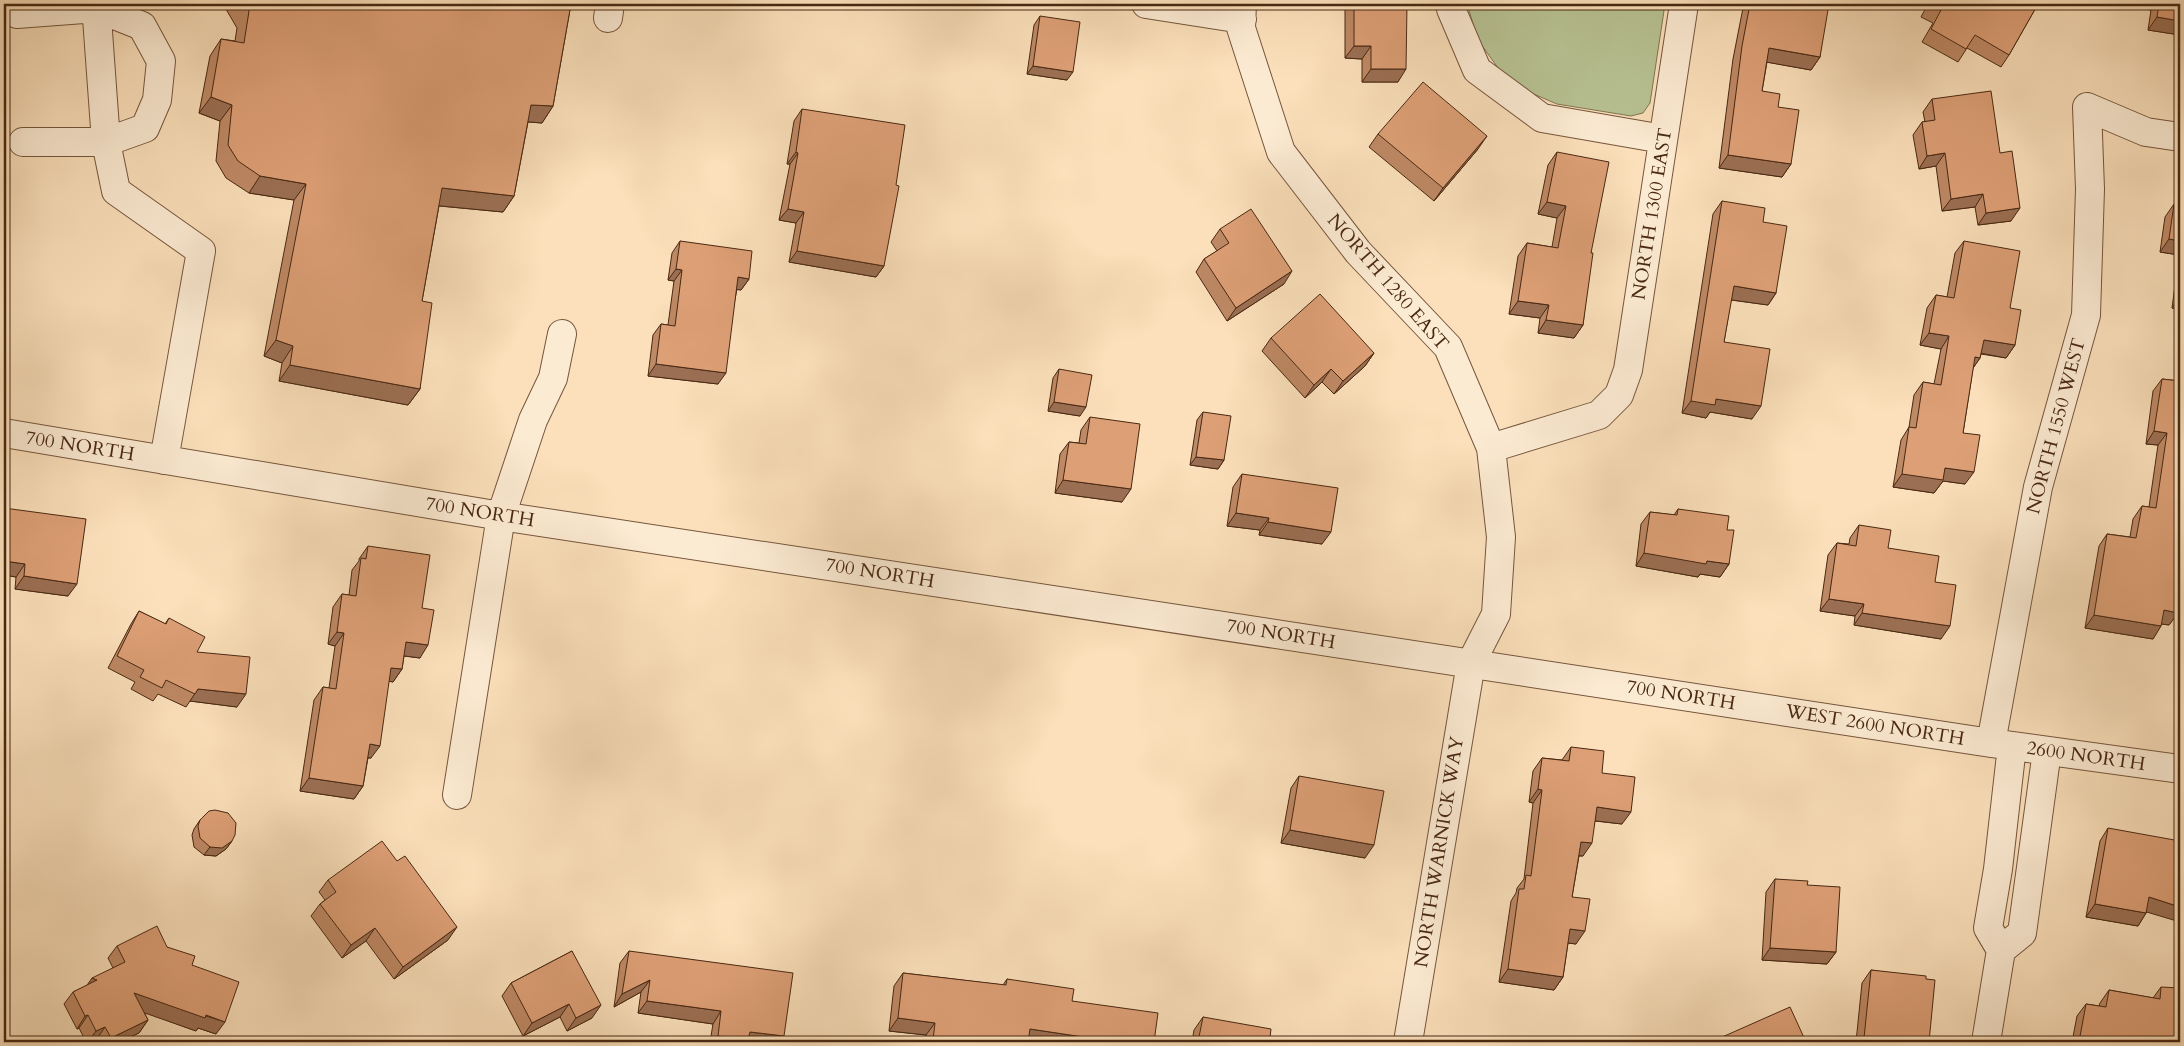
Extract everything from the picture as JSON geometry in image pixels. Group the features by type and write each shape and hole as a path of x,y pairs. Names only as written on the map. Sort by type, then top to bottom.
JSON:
{"street":[{"path":"1146,4 1242,17"},
{"path":"1452,4 1451,9 1477,70 1542,118 1663,139"},
{"name":"NORTH 1300 EAST","path":"1491,448 1599,415 1619,395 1628,370 1684,4"},
{"path":"17,14 96,6 142,26 162,61 157,100 145,128 106,142 23,142"},
{"path":"96,6 106,142 116,191 201,251 164,460"},
{"name":"NORTH 1280 EAST","path":"1242,17 1281,152 1358,252 1448,347 1491,448 1501,537 1496,614 1471,663"},
{"name":"NORTH 1550 WEST","path":"2000,950 1988,928 1998,869 2001,744 2038,487 2086,315 2090,189 2088,107 2146,132 2180,137"},
{"path":"457,795 501,516 533,420 553,378 562,334"},
{"name":"700 NORTH","path":"4,433 501,516 1758,706"},
{"name":"NORTH WARNICK WAY","path":"1408,1042 1471,663"},
{"name":"WEST 2600 NORTH","path":"1758,706 2001,744"},
{"name":"2600 NORTH","path":"2001,744 2180,769"},
{"path":"1986,1042 2000,950 2022,933 2047,751"}],"green space":[{"path":"1467,4 1665,4 1650,103 1643,113 1631,116 1557,104 1529,92 1501,72 1478,40"}],"building":[{"path":"244,4 571,4 553,106 531,105 514,196 442,188 422,301 432,303 420,389 290,365 293,346 276,340 306,184 260,176 238,161 228,145 232,105 211,97 221,39 244,43 249,11"},
{"path":"1354,4 1407,4 1406,69 1371,69 1371,46 1354,46"},
{"path":"1750,4 1829,4 1820,57 1769,48 1762,91 1780,94 1778,107 1799,110 1791,164 1728,155 1742,46"},
{"path":"1930,4 2038,4 2009,55 1975,35 1966,49 1931,29 1941,10"},
{"path":"2159,4 2180,4 2180,21 2157,17"},
{"path":"1040,16 1080,22 1073,72 1033,66"},
{"path":"1423,82 1487,136 1443,188 1378,134"},
{"path":"1991,91 2000,153 2012,151 2020,208 1986,213 1983,194 1951,199 1945,153 1927,156 1922,122 1935,120 1932,99"},
{"path":"802,109 905,125 896,185 899,186 884,266 797,251 804,212 788,209 798,153 796,152"},
{"path":"1557,152 1609,162 1591,253 1593,253 1583,325 1546,320 1549,305 1518,301 1527,243 1558,248 1566,206 1547,202"},
{"path":"1722,201 1765,208 1763,222 1787,226 1776,293 1734,286 1724,342 1770,349 1761,406 1716,399 1715,405 1691,401"},
{"path":"2174,204 2180,205 2180,241 2169,239"},
{"path":"1251,209 1292,271 1236,308 1204,259 1229,243 1220,229"},
{"path":"680,241 752,251 749,279 738,277 726,373 656,364 661,324 675,326 682,270 676,269"},
{"path":"1964,241 2020,251 2010,308 2021,310 2015,345 1984,340 1980,358 1975,357 1963,433 1980,435 1974,472 1945,468 1943,480 1902,474 1909,427 1916,428 1923,382 1941,385 1949,336 1929,333 1936,295 1954,298"},
{"path":"1320,294 1374,353 1343,381 1331,369 1314,385 1271,338"},
{"path":"1059,369 1092,375 1086,407 1054,402"},
{"path":"2162,379 2180,381 2180,600 2178,613 2164,610 2161,626 2094,615 2107,534 2136,538 2142,506 2156,508 2167,433 2154,431"},
{"path":"1203,412 1231,416 1224,460 1196,457"},
{"path":"1090,417 1140,424 1131,489 1063,480 1069,442 1086,444"},
{"path":"1242,474 1338,488 1331,532 1268,522 1269,518 1236,513"},
{"path":"4,508 86,519 77,584 24,576 25,564 4,561"},
{"path":"1678,509 1729,516 1727,530 1734,530 1729,564 1707,561 1706,564 1644,553 1650,512 1677,515"},
{"path":"1859,525 1891,530 1888,548 1939,556 1935,582 1956,585 1950,626 1862,613 1864,604 1829,599 1837,543 1856,546"},
{"path":"368,546 430,555 422,608 434,610 428,645 406,642 402,669 391,668 380,746 370,744 363,786 309,778 323,687 336,689 344,633 337,632 342,594 356,596 361,558 366,559"},
{"path":"139,611 166,624 169,618 205,637 197,652 250,657 246,694 198,689 195,694 166,680 162,688 140,677 144,670 117,656"},
{"path":"1571,747 1604,751 1602,773 1635,777 1631,812 1597,807 1592,843 1581,842 1572,897 1590,899 1585,931 1570,929 1563,977 1508,969 1519,889 1524,889 1526,875 1531,876 1542,790 1538,789 1542,758 1569,761"},
{"path":"1299,776 1384,791 1374,845 1290,830"},
{"path":"215,810 228,813 236,823 235,835 232,841 222,848 210,847 200,838 198,826 200,820 209,811"},
{"path":"2108,828 2180,841 2180,907 2149,897 2146,913 2095,904"},
{"path":"382,841 397,861 405,856 457,927 403,967 375,928 351,945 320,904 336,892 328,880"},
{"path":"1775,879 1808,881 1807,885 1840,887 1836,952 1770,948"},
{"path":"157,926 167,947 195,956 192,965 239,982 225,1022 206,1015 205,1018 134,993 148,1020 111,1038 105,1027 96,1031 88,1015 85,1016 73,992 97,980 92,978 125,962 117,946"},
{"path":"572,951 601,1005 576,1018 569,1004 532,1023 511,983"},
{"path":"629,951 793,973 784,1036 750,1032 748,1040 718,1036 721,1011 647,1001 650,980 622,994"},
{"path":"1871,970 1926,976 1926,979 1935,980 1929,1042 1864,1038"},
{"path":"903,973 1006,985 1007,979 1074,989 1072,1001 1158,1013 1154,1042 1089,1042 1090,1038 1030,1029 1028,1042 950,1042 933,1040 935,1023 898,1018"},
{"path":"2161,987 2180,988 2180,1042 2079,1042 2086,1004 2106,1007 2109,990 2160,999"},
{"path":"1790,1007 1806,1042 1722,1042 1720,1038"},
{"path":"1203,1017 1271,1029 1270,1038 1296,1042 1198,1042"}]}
